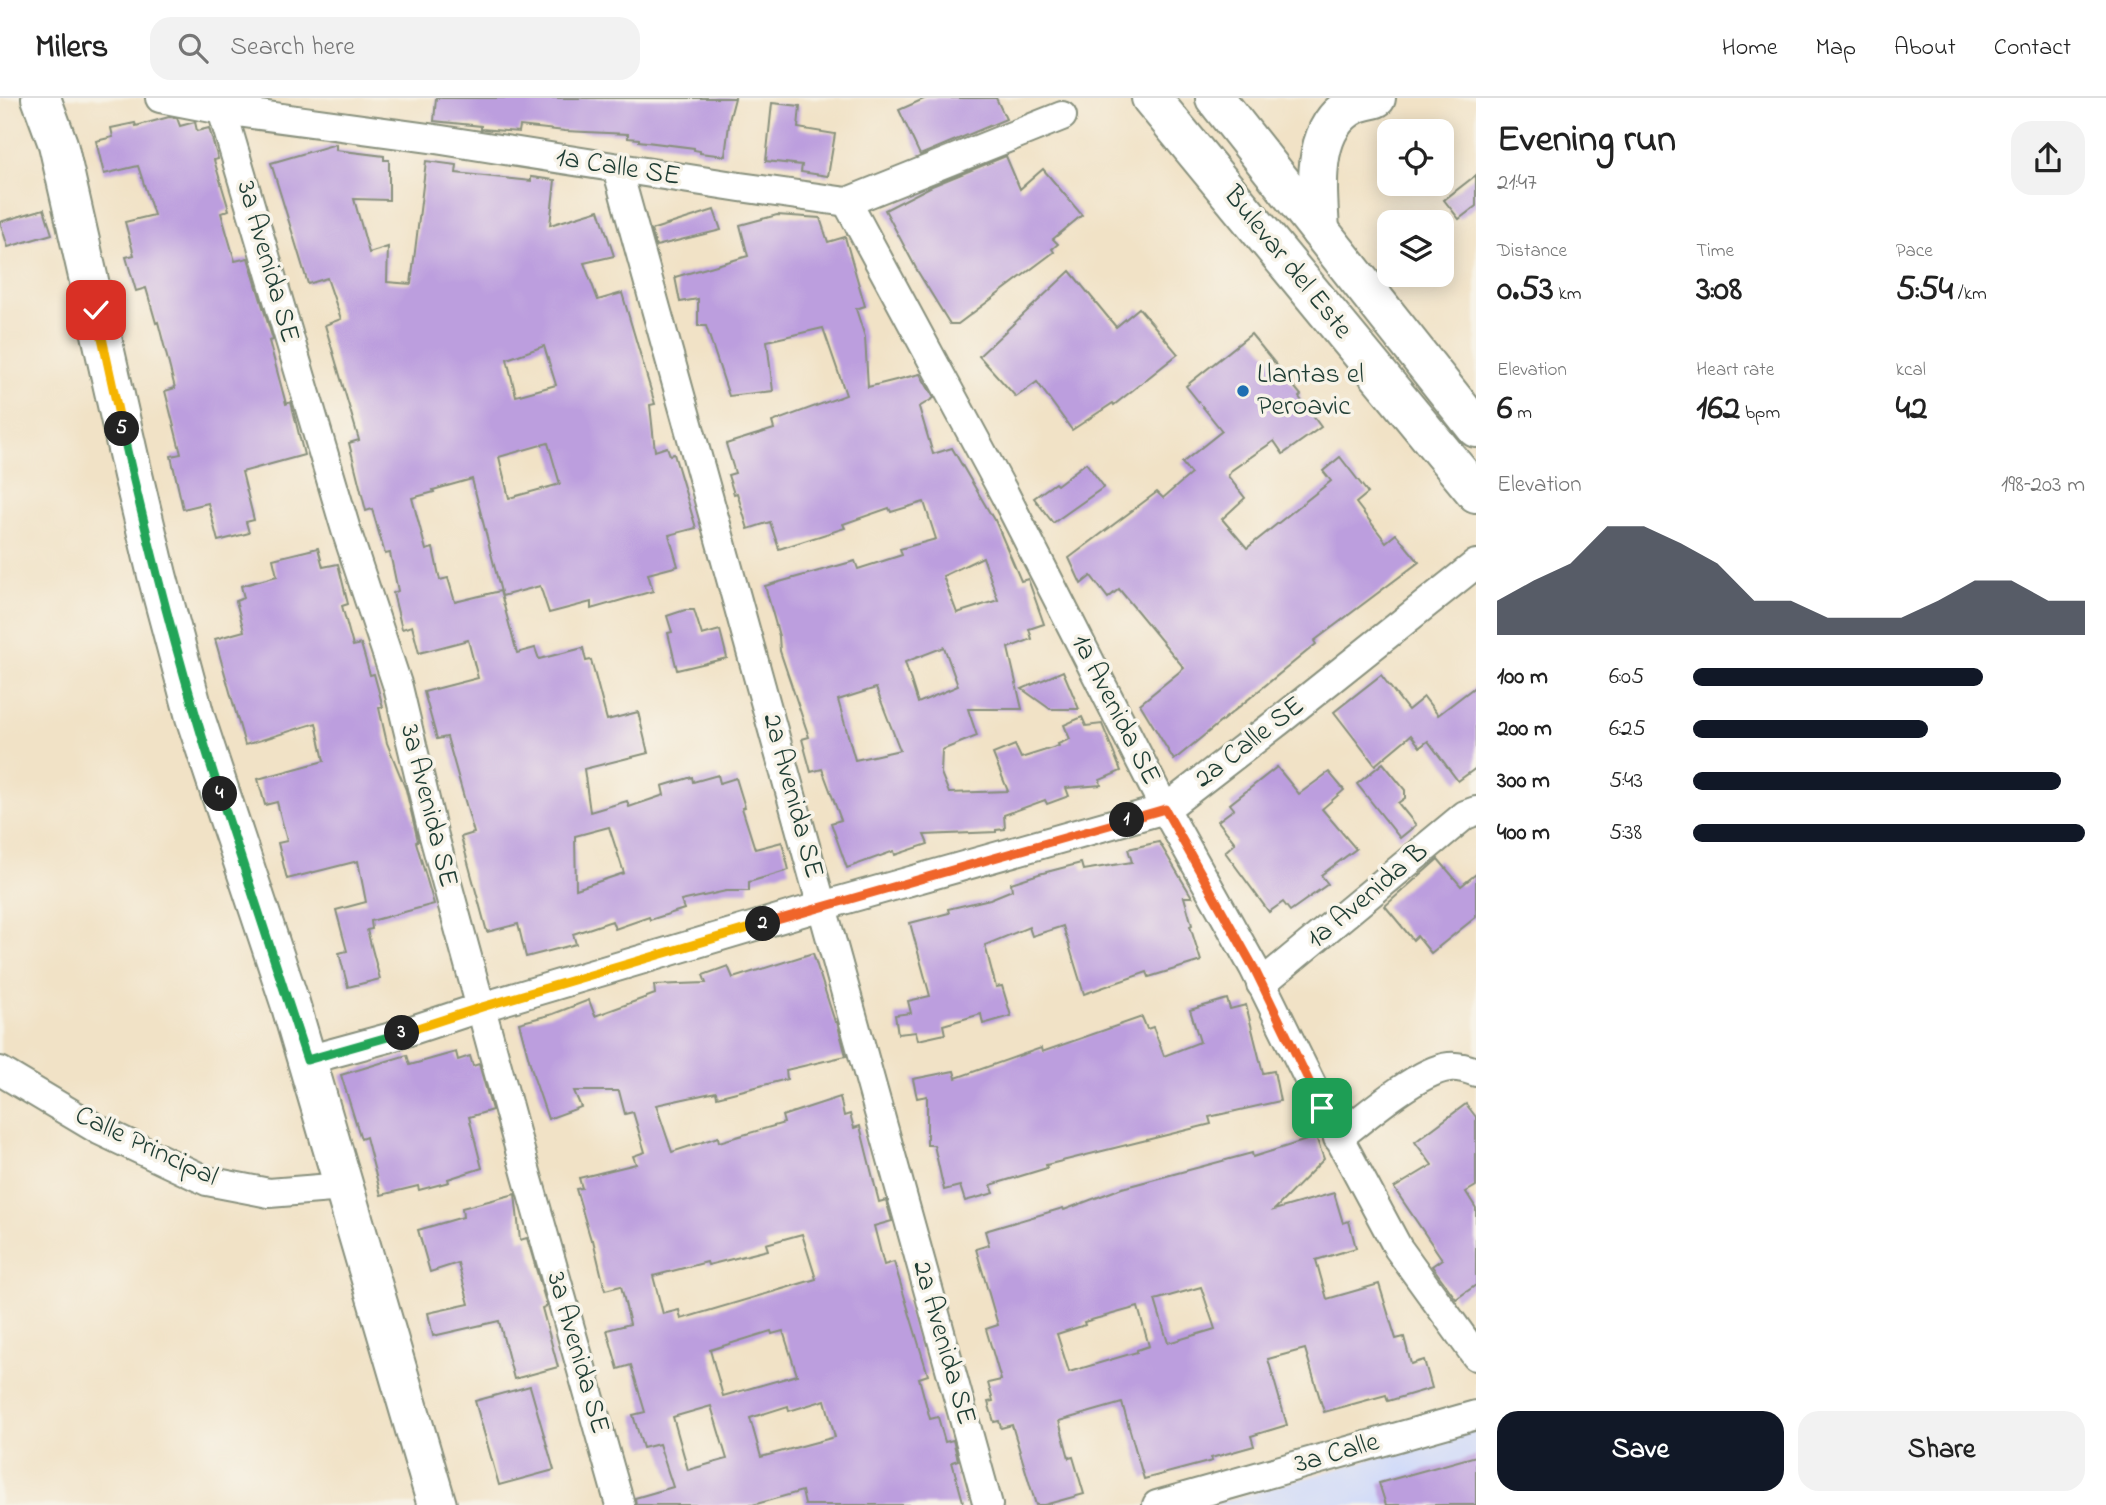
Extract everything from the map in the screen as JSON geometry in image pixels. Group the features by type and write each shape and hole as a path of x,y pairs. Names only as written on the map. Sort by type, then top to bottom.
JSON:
{"main road":[{"path":"41,98 58,144 139,500 195,718 307,1060 437,1505"},
{"name":"Bulevar del Este","path":"1151,98 1476,493"},
{"name":"Bulevar del Este","path":"1215,98 1476,428"},
{"path":"1320,231 1318,176 1322,146 1335,120 1354,104 1376,98"},
{"path":"1287,263 1339,304 1476,467"}],"street":[{"name":"1a Calle SE","path":"160,98 222,110 429,138 848,202"},
{"name":"3a Avenida SE","path":"222,110 346,530 398,687 432,829 620,1505"},
{"path":"848,202 1062,116"},
{"name":"2a Avenida SE","path":"617,168 988,1505"},
{"name":"1a Avenida SE","path":"848,202 1005,495 1165,809 1261,984 1338,1138 1398,1248 1476,1356"},
{"name":"2a Calle SE","path":"307,1060 388,1038 482,1007 822,906 1165,809 1476,564"},
{"name":"1a Avenida B","path":"1261,984 1465,815 1476,811"},
{"path":"1338,1138 1386,1100 1430,1074 1448,1067 1467,1068 1476,1072"},
{"name":"Calle Principal","path":"0,1071 99,1130 207,1181 269,1193 344,1187"},
{"name":"3a Calle","path":"1157,1505 1476,1415"}],"shaded area":[{"path":"1476,1429 1476,1505 1211,1505"}],"building":[{"path":"436,98 735,98 725,156 700,153 694,148 639,141 628,138 628,134 520,126 519,132 434,121"},
{"path":"926,98 996,98 1006,119 920,155 899,110"},
{"path":"772,103 800,106 798,128 835,134 828,176 801,172 802,165 766,161"},
{"path":"169,117 177,118 180,126 195,122 197,131 209,128 218,159 214,160 229,210 221,213 235,261 248,258 273,340 269,341 286,404 291,402 304,455 242,472 254,520 246,522 249,533 218,541 208,503 183,509 171,456 181,454 165,391 175,388 146,288 136,291 126,257 134,255 125,222 154,215 138,166 104,174 96,141 113,137 111,128 135,123 136,126"},
{"path":"336,144 336,150 384,156 384,160 389,160 389,200 354,199 369,253 388,247 387,282 411,284 426,161 457,165 456,173 531,181 531,177 555,180 550,225 599,210 614,256 584,263 598,300 622,293 655,404 650,405 655,451 667,447 670,455 674,454 696,528 669,535 678,566 648,574 653,591 591,609 591,602 549,613 540,586 502,596 472,479 412,498 426,550 433,548 440,580 448,578 455,602 500,591 517,653 535,648 539,659 583,648 586,661 591,660 607,720 638,712 648,753 584,769 590,812 627,801 629,807 664,795 662,786 692,777 693,782 718,775 720,783 736,778 755,849 782,842 789,870 749,882 749,891 726,891 681,901 684,909 615,929 612,921 573,934 576,944 526,957 518,924 487,932 461,837 474,833 447,737 437,739 424,692 478,678 468,640 419,653 412,626 402,629 393,593 398,591 390,553 385,554 372,509 366,511 349,443 359,440 325,325 341,319 327,278 308,284 271,163","holes":["544,346 556,385 516,396 507,359","548,443 560,484 509,498 499,457","609,827 624,873 576,889 575,836"]},
{"path":"1006,156 1020,189 1043,169 1082,215 1053,239 1058,244 1052,249 1054,252 958,324 950,324 885,210 932,186"},
{"path":"1476,175 1476,206 1459,219 1444,200 1454,196 1454,192"},
{"path":"44,209 52,234 8,247 0,222"},
{"path":"714,210 721,230 656,246 651,230"},
{"path":"777,215 820,218 828,242 845,237 865,306 856,309 865,337 868,387 920,374 934,398 919,407 933,454 952,448 995,520 1021,581 1028,579 1044,624 1029,629 1032,639 1008,648 1022,709 968,709 977,736 942,750 941,773 949,793 1008,791 993,754 1015,745 1021,758 1059,746 1058,744 1070,739 1064,725 1082,717 1086,726 1102,724 1121,771 1100,780 1101,785 1066,788 1069,796 1047,804 1045,800 1004,815 1005,829 996,832 924,835 928,844 895,855 894,851 847,868 831,823 841,820 822,769 811,772 802,739 809,737 780,651 779,636 765,586 855,561 858,569 902,555 900,549 936,539 924,502 891,512 889,508 843,524 845,528 779,549 770,522 748,529 737,493 734,494 728,475 735,473 726,444 774,429 772,422 846,395 823,328 767,341 773,391 729,396 706,326 698,326 698,299 680,302 675,277 748,256 740,225","holes":["983,557 998,600 957,613 943,576","944,647 958,686 918,703 905,662","876,688 900,750 855,760 838,700"]},
{"path":"1070,271 1116,327 1139,308 1178,354 1114,405 1113,403 1072,430 1037,382 1016,397 979,356"},
{"path":"1251,334 1301,395 1299,397 1321,427 1283,454 1274,441 1232,470 1228,476 1245,498 1222,519 1247,548 1331,481 1323,471 1340,457 1368,493 1356,503 1386,542 1396,534 1419,562 1314,641 1316,644 1174,760 1140,704 1184,668 1119,589 1108,598 1091,576 1081,584 1069,558 1157,492 1163,498 1191,474 1182,463 1222,431 1186,386"},
{"path":"1086,463 1104,487 1053,523 1034,498"},
{"path":"318,548 323,567 338,564 348,604 342,606 353,646 361,644 370,675 374,674 383,707 379,708 387,743 406,790 418,841 416,842 434,904 371,921 372,929 367,930 380,979 348,987 339,953 347,951 336,910 366,902 358,861 287,879 278,843 287,841 277,802 265,805 258,779 324,761 316,723 245,745 215,639 244,631 236,601 244,598 241,586 277,576 273,559"},
{"path":"694,610 702,635 720,630 727,658 677,670 668,633 672,632 667,616"},
{"path":"1063,671 1079,709 1050,709 1022,689"},
{"path":"1381,675 1408,710 1424,697 1438,715 1476,686 1476,768 1458,781 1428,741 1420,747 1411,735 1375,765 1334,712"},
{"path":"1383,763 1405,790 1405,798 1398,803 1416,825 1400,838 1357,784"},
{"path":"1277,767 1299,794 1329,772 1344,790 1322,809 1356,849 1321,875 1328,884 1290,911 1283,902 1269,912 1225,852 1235,843 1218,821 1234,809 1230,804"},
{"path":"1159,842 1192,897 1184,897 1201,961 1149,977 1147,972 1084,994 1063,926 1032,936 1029,927 985,945 996,987 1002,986 1011,1016 983,1024 981,1014 943,1025 945,1034 918,1040 916,1032 898,1034 895,1015 911,1013 908,1001 930,996 910,923 949,913 948,909 990,899 1012,890 1011,883 1039,874 1081,863 1083,870 1132,862 1128,849"},
{"path":"1438,859 1461,886 1476,874 1476,917 1431,953 1417,936 1413,940 1385,906"},
{"path":"813,953 846,1056 786,1070 787,1079 717,1097 716,1092 656,1105 672,1152 718,1137 719,1142 784,1123 782,1116 840,1097 844,1116 850,1114 854,1128 860,1126 879,1202 886,1200 892,1221 874,1226 884,1265 894,1262 928,1375 919,1378 930,1419 938,1417 945,1442 953,1440 958,1460 952,1462 964,1505 805,1505 802,1491 753,1505 636,1505 635,1498 673,1487 659,1444 643,1448 633,1415 645,1412 631,1365 618,1369 607,1330 630,1324 621,1286 605,1290 593,1240 576,1189 582,1188 579,1178 636,1164 633,1156 645,1152 633,1112 625,1114 619,1091 574,1091 581,1107 548,1119 519,1023 589,1000 595,1016 655,994 654,985 706,983 703,975 728,966 733,978","holes":["802,1234 816,1279 681,1319 679,1310 663,1314 653,1276 768,1250 766,1244","771,1331 772,1334 783,1331 797,1375 723,1396 710,1350","825,1400 835,1437 761,1457 750,1418 788,1406 789,1411","711,1406 727,1459 688,1470 673,1417"]},
{"path":"1227,999 1230,1009 1246,1005 1263,1073 1274,1071 1280,1101 1209,1117 1211,1124 1046,1165 1047,1168 991,1185 994,1193 965,1201 960,1186 944,1190 934,1145 927,1145 927,1096 917,1098 913,1079 954,1071 956,1078 1142,1017 1147,1029 1153,1027 1164,1056 1200,1042 1190,1010"},
{"path":"456,1052 458,1060 470,1056 473,1066 479,1064 492,1110 469,1117 482,1168 448,1179 449,1182 419,1190 418,1186 381,1195 366,1137 361,1139 341,1075 407,1055 410,1065"},
{"path":"1466,1104 1476,1117 1476,1186 1466,1192 1476,1208 1476,1285 1456,1299 1432,1266 1442,1259 1394,1188 1432,1165 1415,1142"},
{"path":"1316,1137 1324,1159 1274,1210 1334,1193 1343,1223 1349,1221 1356,1248 1316,1260 1327,1299 1379,1284 1396,1339 1404,1337 1411,1364 1424,1360 1432,1388 1388,1401 1386,1395 1324,1412 1305,1349 1268,1359 1287,1425 1251,1436 1254,1446 1211,1458 1212,1461 1144,1479 1122,1403 1059,1421 1069,1458 1073,1457 1084,1494 1036,1505 1012,1425 1001,1428 999,1421 994,1422 988,1402 993,1401 988,1383 1001,1380 986,1329 998,1325 976,1249 989,1245 985,1231 1063,1208 1064,1210 1122,1188 1252,1153 1253,1157","holes":["1201,1287 1215,1329 1168,1343 1155,1300","1138,1307 1149,1346 1069,1372 1057,1334 1085,1325 1084,1322"]},
{"path":"515,1194 520,1240 527,1238 547,1306 542,1308 558,1367 514,1379 499,1321 433,1336 428,1313 469,1304 458,1263 430,1272 418,1230 463,1217 462,1208"},
{"path":"530,1386 554,1470 499,1485 475,1401"},
{"path":"1476,1456 1476,1505 1386,1505 1379,1483"}],"place":[{"name":"Llantas el Peroavic","path":"1243,391"}],"route":[{"path":"96,310 157,575 195,718 307,1060 388,1038 482,1007 822,906 1165,809 1254,968 1322,1108"}]}
